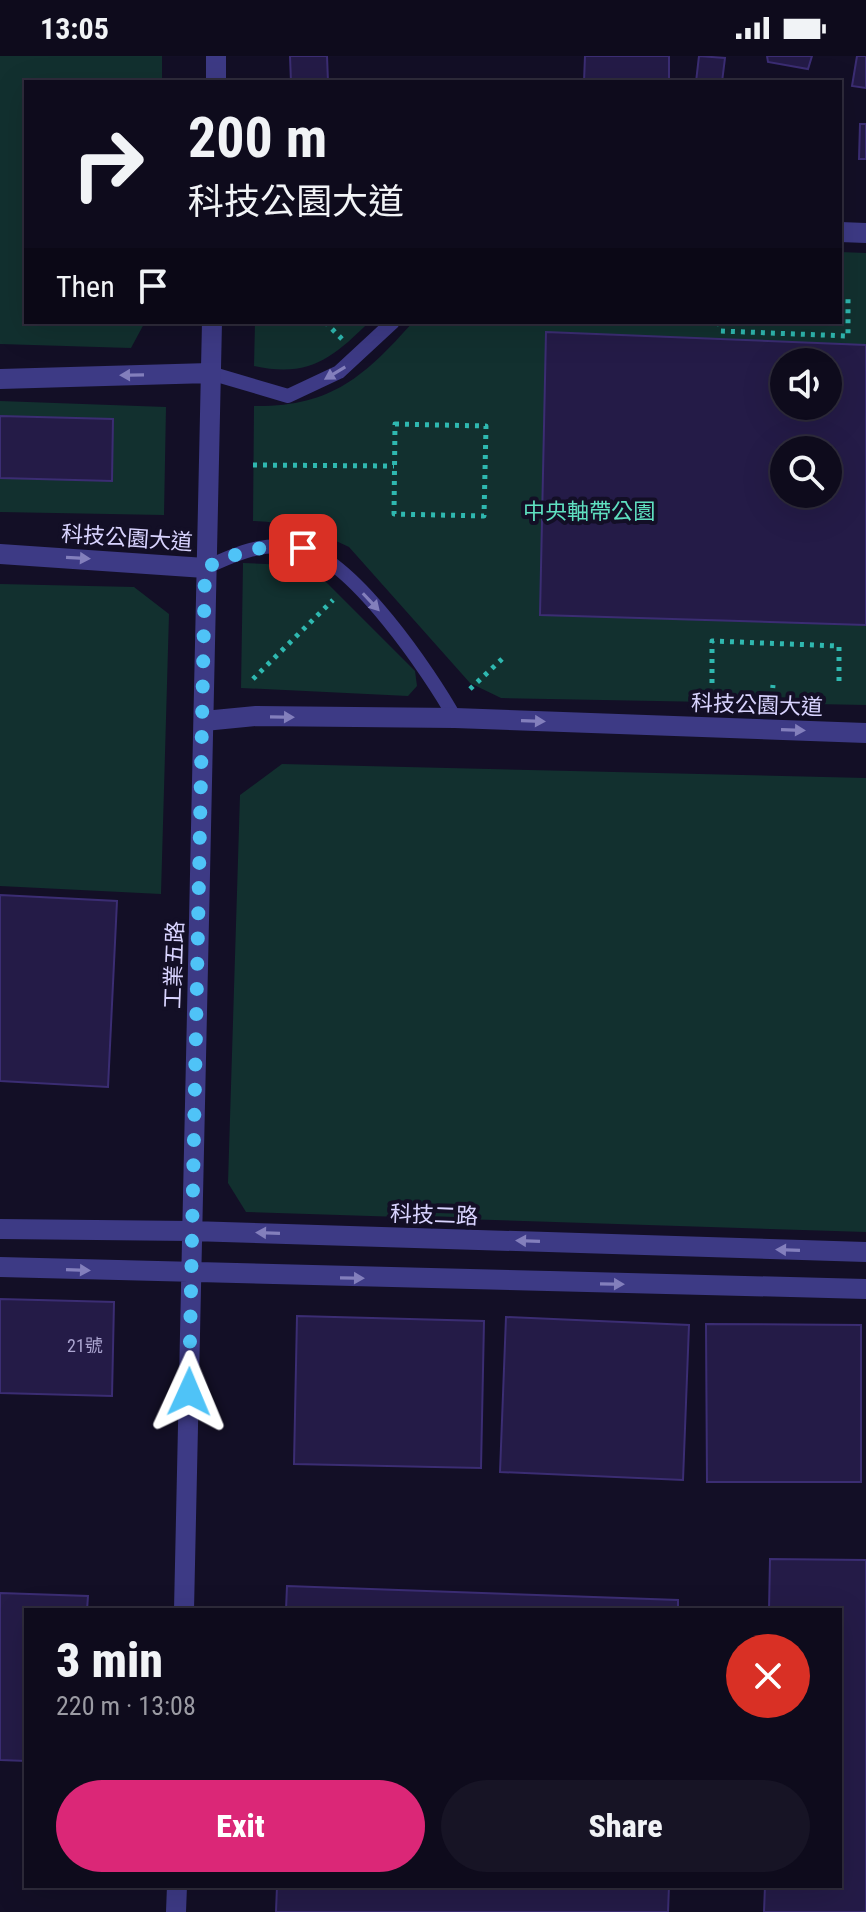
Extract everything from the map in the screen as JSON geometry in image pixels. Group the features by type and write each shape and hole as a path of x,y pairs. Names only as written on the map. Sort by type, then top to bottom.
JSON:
{"street":[{"path":"216,56 216,80"},
{"path":"842,232 866,233"},
{"name":"工業五路","path":"184,1608 212,324"},
{"path":"0,379 210,373"},
{"name":"科技公園大道","path":"0,554 205,568"},
{"name":"科技公園大道","path":"204,721 256,716 455,718 866,733"},
{"name":"科技二路","path":"0,1229 191,1231 866,1252"},
{"path":"0,1267 866,1289"},
{"path":"176,1912 177,1888"}],"lane":[{"path":"210,373 288,396 339,372 391,324"},
{"name":"科技公園大道","path":"205,568 246,549 276,545 303,548 335,567 373,603 408,647 438,687 455,718"}],"path":[{"path":"719,324 720,331 848,336 848,294"},
{"path":"327,324 342,339"},
{"path":"395,424 486,426 484,516 394,514 394,466 395,424"},
{"path":"253,465 394,466"},
{"path":"253,679 333,600"},
{"path":"712,683 712,641 839,646 839,686"},
{"path":"470,689 502,659"}],"green space":[{"path":"0,56 162,56 162,80 24,80 24,324 144,324 131,348 0,344"},
{"name":"中央軸帶公園","path":"842,252 866,253 866,705 501,698 470,683 349,547 302,529 253,521 254,406 304,401 344,385 361,373 411,324 842,324"},
{"path":"255,324 367,324 343,346 318,362 290,369 254,366"},
{"path":"0,401 166,407 164,515 0,512"},
{"path":"243,563 291,565 323,579 415,671 417,686 408,696 241,688"},
{"path":"0,584 134,587 169,614 161,894 0,886"},
{"path":"282,764 866,778 866,1232 246,1212 228,1183 240,795"}],"building":[{"path":"290,56 327,56 328,80 291,80"},
{"path":"585,56 669,56 669,80 584,80"},
{"path":"699,56 725,58 722,80 696,80"},
{"path":"767,56 812,56 808,69 768,62"},
{"path":"857,56 866,56 866,88 852,86"},
{"path":"860,124 866,124 866,159 859,159"},
{"path":"546,332 866,345 866,625 540,615"},
{"path":"0,416 113,419 112,481 0,478"},
{"path":"0,895 117,901 108,1087 0,1081"},
{"path":"0,1299 114,1302 112,1396 0,1393"},
{"path":"297,1316 484,1321 481,1468 294,1464"},
{"path":"506,1317 689,1325 683,1480 500,1472"},
{"path":"706,1324 861,1325 861,1482 707,1482"},
{"path":"770,1559 866,1560 866,1912 764,1912 765,1888 842,1888 842,1608 769,1608"},
{"path":"287,1586 678,1600 678,1608 286,1608"},
{"path":"0,1593 88,1596 87,1608 24,1608 24,1761 0,1760"},
{"path":"277,1888 669,1888 668,1912 276,1912"}],"route":[{"path":"189,1392 205,568 246,549 276,545 303,548"}]}
